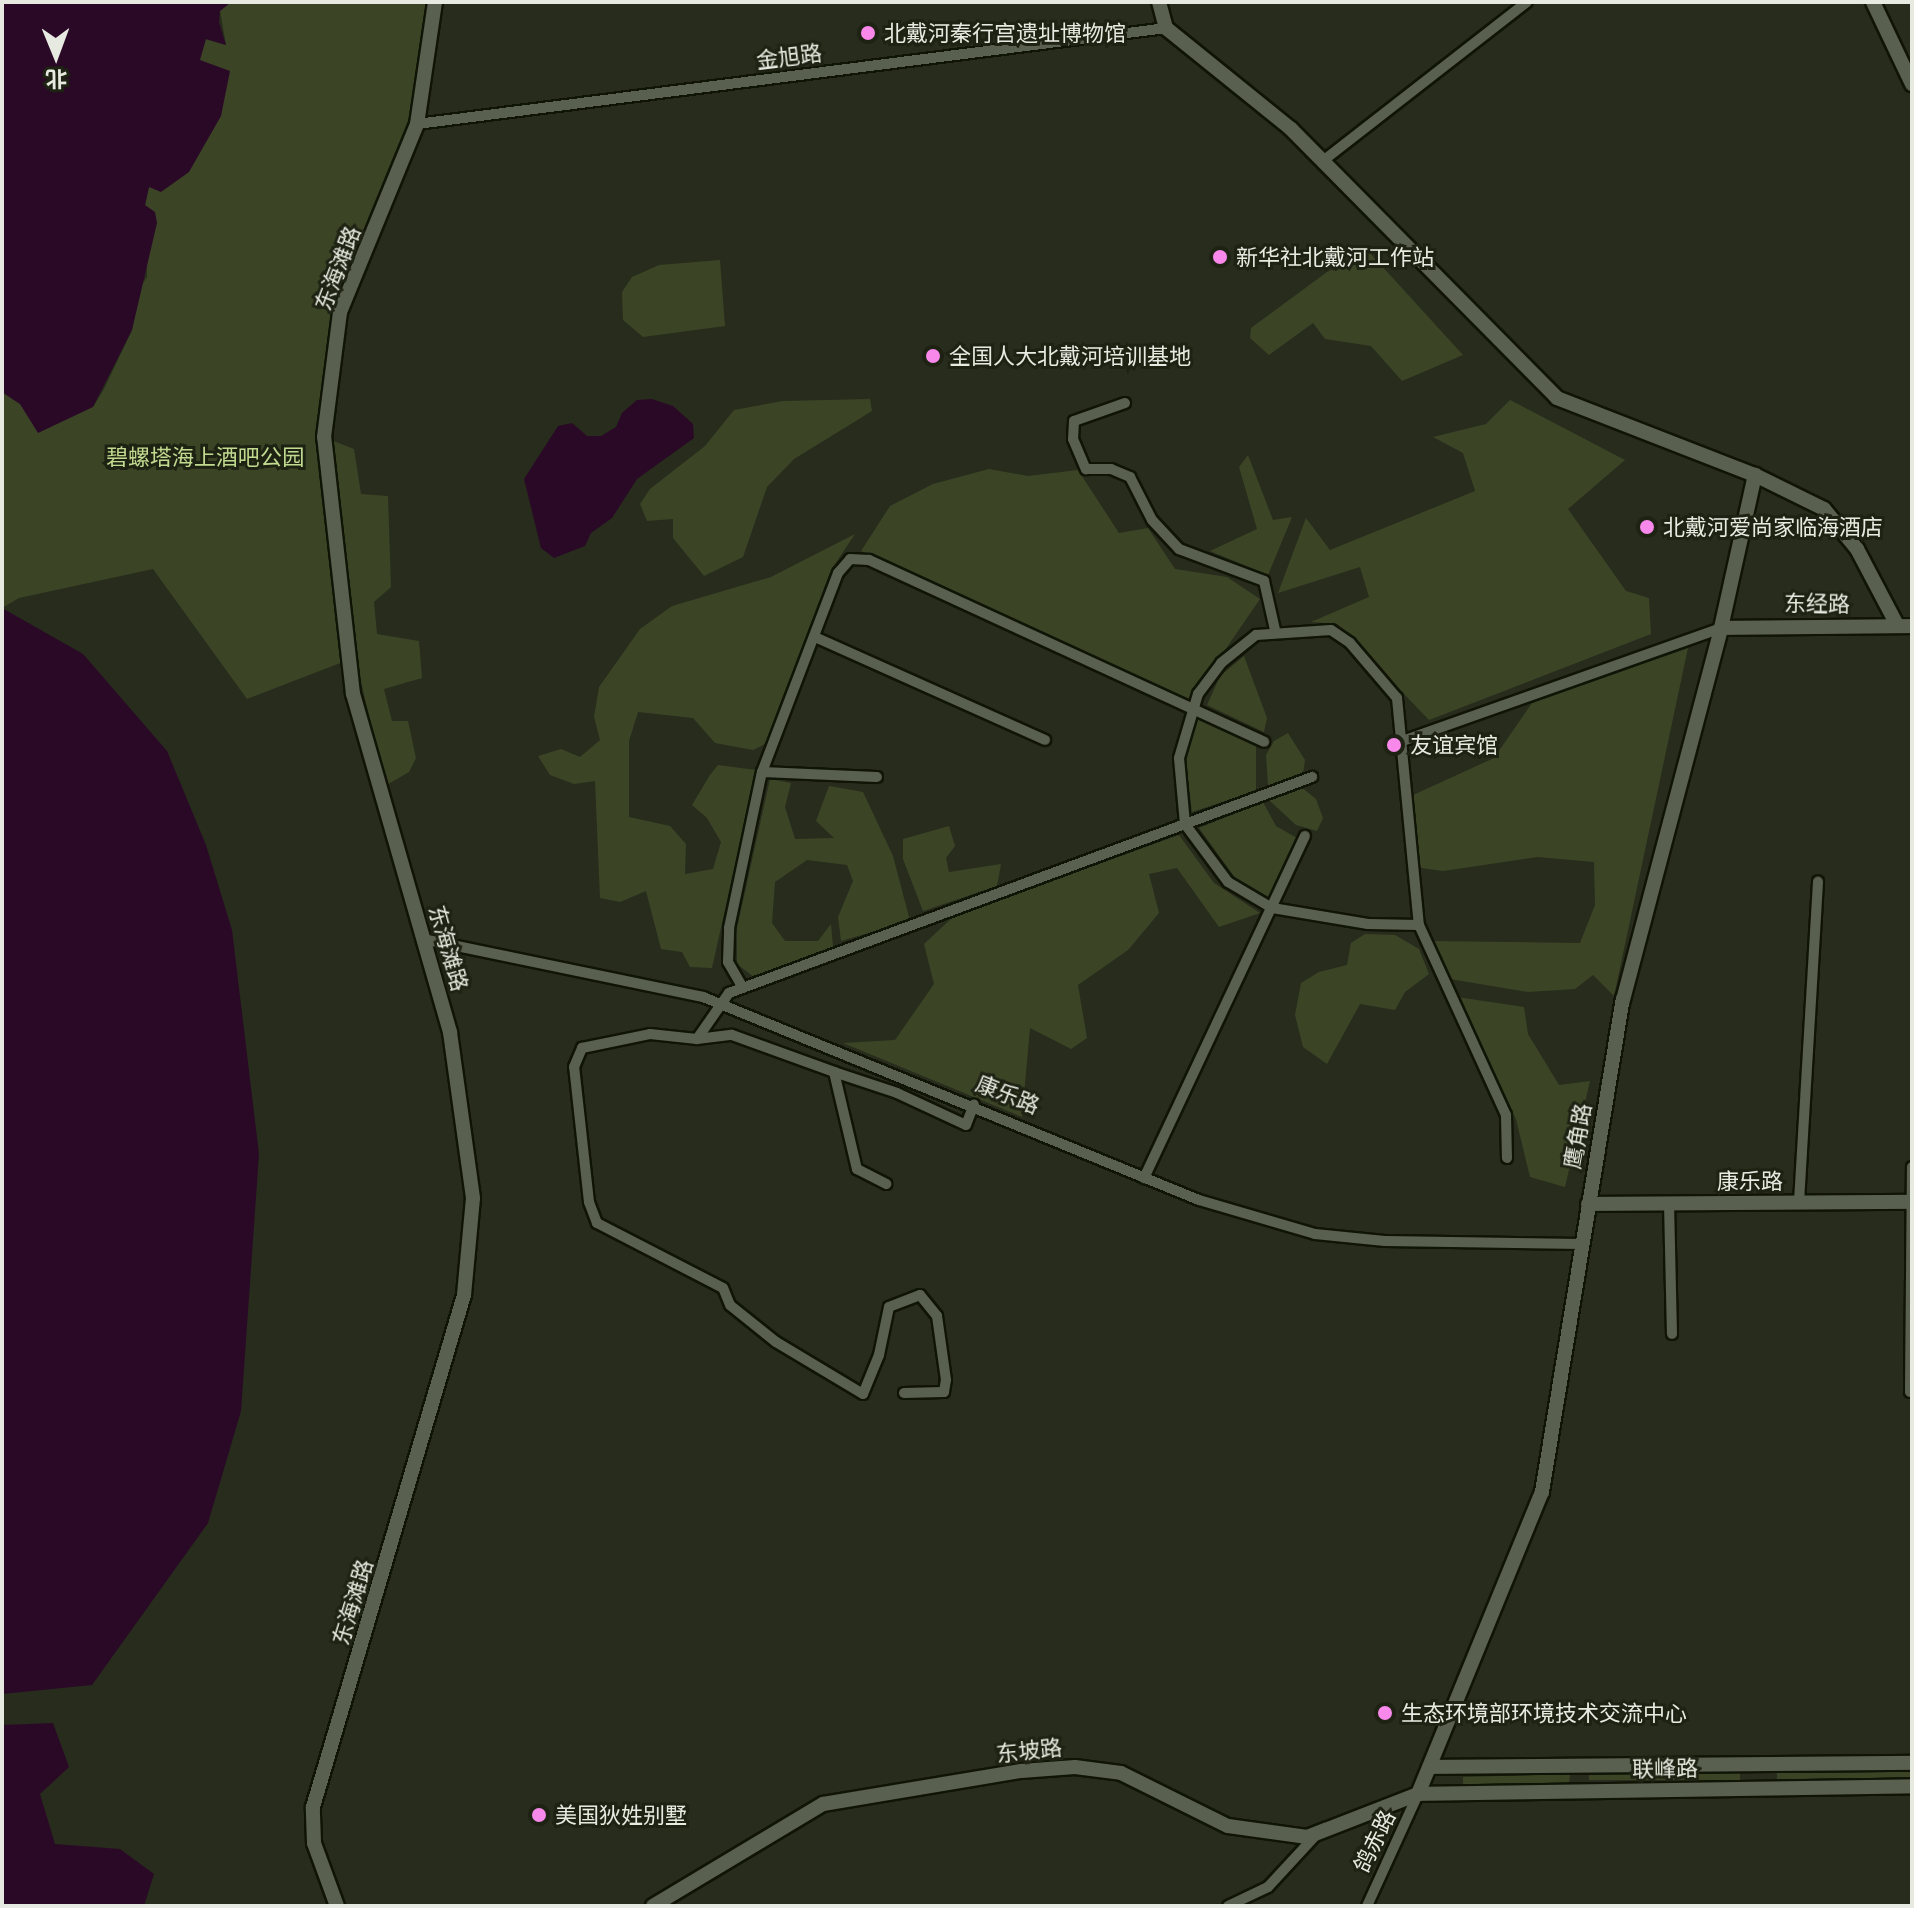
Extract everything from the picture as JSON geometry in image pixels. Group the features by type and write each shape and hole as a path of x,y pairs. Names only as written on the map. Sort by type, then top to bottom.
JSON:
{"main road":[{"name":"东海滩路","path":"337,1906 314,1843 313,1807 464,1295 473,1198 450,1032 353,694 324,437 340,312 417,124 435,2"},
{"path":"1159,2 1166,28 1324,160 1557,398 1755,475 1824,509 1857,549 1904,626"},
{"path":"1873,2 1912,84"},
{"name":"鹰角路","path":"1418,1794 1542,1492 1623,1000 1721,628 1755,475"},
{"name":"东经路","path":"1721,628 1904,626"},
{"name":"康乐路","path":"1588,1204 1911,1202"},
{"name":"联峰路","path":"1430,1767 1912,1763"},
{"name":"东坡路","path":"653,1906 823,1804 1021,1771 1075,1767 1121,1773 1228,1826 1275,1835 1318,1833 1418,1794"},
{"name":"联峰路","path":"1418,1794 1912,1786"}],"street":[{"path":"1324,160 1527,2"},
{"name":"金旭路","path":"417,124 1166,28"},
{"path":"1125,403 1074,421 1073,439 1086,469 1111,469 1130,477 1152,520 1179,549 1264,581 1275,630"},
{"path":"743,988 728,962 729,928 762,772 838,573 850,559 869,560 1264,742"},
{"path":"1405,740 1721,628"},
{"path":"1419,925 1368,924 1272,908 1228,882 1185,824 1179,758 1198,694 1221,663 1256,635 1275,630 1331,630 1350,643 1397,698 1405,740 1419,925 1506,1115 1507,1158"},
{"path":"815,637 1045,740"},
{"path":"762,772 877,777"},
{"path":"697,1039 719,1003 743,988 1312,777"},
{"path":"1144,1178 1305,836"},
{"path":"1799,1202 1818,882"},
{"name":"康乐路","path":"423,939 719,1003 974,1104 1144,1178 1315,1234 1385,1241 1581,1244"},
{"path":"904,1393 944,1392 946,1380 937,1316 920,1295 889,1307 879,1355 863,1394 776,1342 730,1305 723,1288 597,1223 589,1202 574,1067 582,1048 650,1034 697,1039 732,1035 897,1093 966,1125 974,1104"},
{"path":"834,1072 857,1169 886,1184"},
{"path":"1910,1392 1912,1167"},
{"path":"1669,1203 1672,1334"},
{"name":"鸽赤路","path":"1367,1906 1418,1794"},
{"path":"1228,1906 1268,1887 1318,1833"}],"green space":[{"name":"碧螺塔海上酒吧公园","path":"231,2 435,2 417,124 340,312 326,463 348,660 247,699 153,569 19,598 2,608 2,392 20,404 93,407 104,389 132,330 137,304 74,266 137,292 147,277 145,205 149,186 205,39 226,45 220,11"},
{"path":"1369,252 1463,355 1402,381 1371,346 1325,339 1313,323 1269,355 1250,338 1251,328 1327,272"},
{"path":"720,260 725,326 643,337 623,320 622,292 632,277 659,265"},
{"path":"870,399 872,411 794,459 767,487 743,557 704,576 673,538 673,519 647,521 640,504 650,489 705,446 734,410 783,401"},
{"path":"1510,400 1625,460 1568,509 1626,591 1649,598 1651,634 1429,720 1337,624 1311,622 1369,597 1360,567 1278,593 1306,518 1330,550 1475,491 1463,453 1433,437 1486,424"},
{"path":"331,440 354,449 361,494 388,496 391,587 374,602 377,634 419,641 422,678 384,689 392,721 408,721 416,758 409,772 385,786 360,677"},
{"path":"1248,455 1273,520 1292,517 1268,575 1210,551 1257,529 1239,467"},
{"path":"989,469 1028,476 1078,470 1119,533 1148,528 1175,569 1227,577 1260,599 1190,701 861,551 890,506 933,484"},
{"path":"855,534 831,570 769,742 753,750 715,743 693,718 638,712 629,741 629,817 670,826 686,844 685,874 713,869 721,842 707,818 692,805 710,775 718,765 756,770 712,968 690,967 682,952 661,949 646,891 620,902 600,898 595,781 574,784 550,775 538,756 561,749 580,757 600,740 594,717 599,687 640,629 672,606 771,577"},
{"path":"1688,648 1614,996 1593,975 1575,989 1528,992 1450,979 1431,941 1580,943 1595,905 1594,862 1538,857 1443,871 1414,867 1411,796 1494,758 1532,703"},
{"path":"1244,656 1267,718 1264,732 1207,705 1220,676"},
{"path":"1197,717 1256,744 1256,791 1192,812 1185,754"},
{"path":"1288,733 1305,760 1301,787 1316,799 1323,818 1317,831 1296,825 1269,800 1266,755 1274,741"},
{"path":"770,779 791,783 785,807 795,839 834,838 816,821 829,786 863,792 893,856 910,921 841,941 838,917 853,881 847,865 807,860 775,882 772,923 785,941 818,941 831,924 833,947 754,977 737,964 737,928"},
{"path":"1263,802 1276,826 1297,838 1267,902 1236,879 1199,828"},
{"path":"949,826 955,846 946,858 949,872 1001,864 997,886 923,911 903,859 903,839"},
{"path":"1179,835 1214,883 1260,913 1219,927 1177,868 1149,874 1159,913 1128,950 1078,985 1087,1038 1071,1049 1030,1028 1022,1117 843,1043 895,1040 934,984 924,944 954,916"},
{"path":"1365,934 1395,935 1419,949 1429,974 1405,992 1395,1010 1360,1004 1327,1064 1303,1047 1295,1015 1301,983 1319,972 1347,965 1351,943"},
{"path":"1457,997 1524,1007 1528,1034 1559,1085 1590,1081 1565,1187 1530,1177 1516,1119"},
{"path":"1912,1769 1912,1778 1777,1779 1777,1771"},
{"path":"1740,1771 1740,1780 1589,1780 1589,1773"},
{"path":"1570,1774 1569,1784 1463,1785 1463,1777"}],"shaded area":[{"path":"2,2 231,2 220,11 219,22 226,45 206,39 200,60 230,71 221,116 189,172 161,192 149,187 145,205 155,212 157,223 132,330 93,407 38,433 20,404 2,392"},
{"path":"652,399 673,406 693,424 694,438 637,479 612,518 591,533 585,546 554,558 541,548 524,479 558,426 572,423 587,436 601,436 616,427 622,413 637,400"},
{"path":"2,608 83,654 167,751 206,845 232,930 259,1154 241,1411 208,1523 92,1685 2,1694"},
{"path":"53,1723 69,1767 40,1794 55,1844 120,1849 154,1874 144,1906 2,1906 2,1725"}],"place":[{"name":"北戴河秦行宫遗址博物馆","path":"868,33"},
{"name":"新华社北戴河工作站","path":"1220,257"},
{"name":"全国人大北戴河培训基地","path":"933,356"},
{"name":"北戴河爱尚家临海酒店","path":"1647,527"},
{"name":"友谊宾馆","path":"1394,745"},
{"name":"生态环境部环境技术交流中心","path":"1385,1713"},
{"name":"美国狄姓别墅","path":"539,1815"}]}
